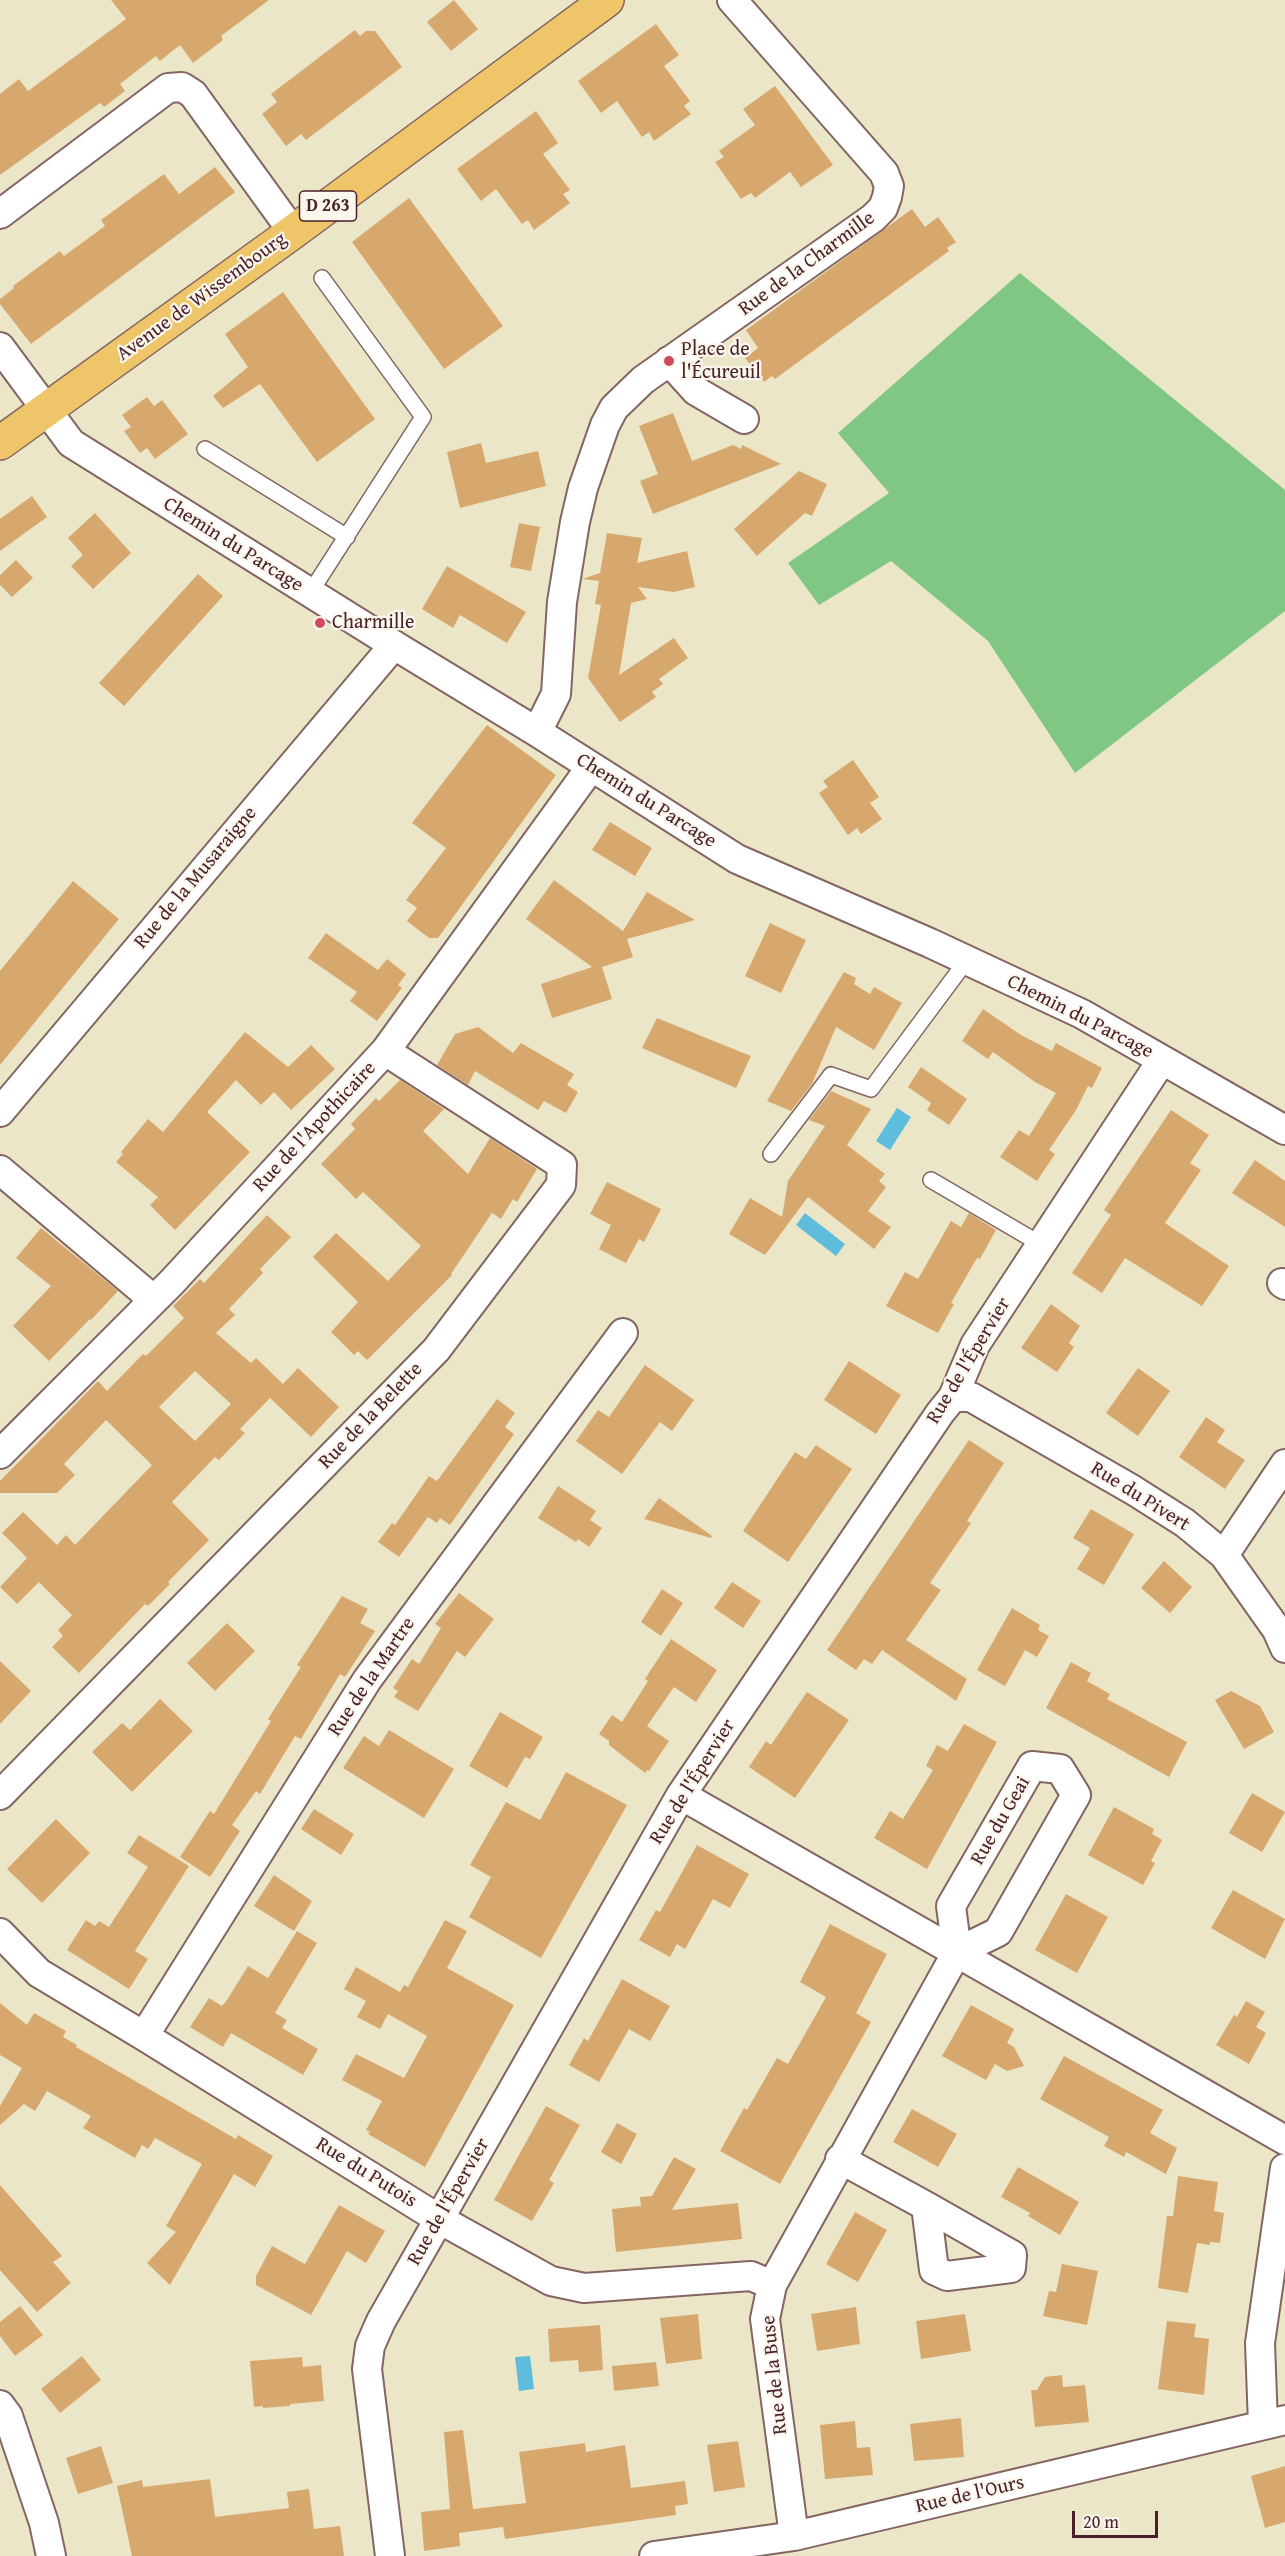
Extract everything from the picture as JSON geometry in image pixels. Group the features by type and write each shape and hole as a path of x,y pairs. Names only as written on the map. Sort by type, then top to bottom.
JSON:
{"main road":[{"name":"Avenue de Wissembourg","path":"0,443 293,232 607,0"}],"street":[{"name":"Rue de la Charmille","path":"537,732 556,694 567,561 583,488 602,433 614,408 624,396 669,361 873,218 883,208 889,186 884,173 732,0"},
{"path":"0,214 168,88 182,87 193,94 293,232"},
{"name":"Chemin du Parcage","path":"0,347 71,443 737,859 967,960 1082,1014 1285,1130"},
{"path":"669,361 696,391 744,419"},
{"name":"Rue de la Musaraigne","path":"0,1112 394,645"},
{"name":"Rue de l'Apothicaire","path":"0,1454 154,1300 386,1050 591,767"},
{"name":"Rue de la Belette","path":"0,1795 436,1350 561,1185 562,1165 386,1050"},
{"name":"Rue de l'Épervier","path":"390,2556 367,2369 370,2346 381,2321 681,1795 953,1396 975,1345 1162,1060"},
{"path":"0,1170 154,1300"},
{"name":"Rue de la Martre","path":"144,2036 367,1680 623,1333"},
{"name":"Rue du Pivert","path":"953,1396 971,1397 1133,1490 1185,1523 1224,1555 1277,1630 1285,1648"},
{"path":"1224,1555 1285,1464"},
{"name":"Rue du Geai","path":"1032,1766 1060,1769 1076,1795 1071,1804 998,1932 957,1952 951,1906 1032,1766"},
{"path":"681,1795 1285,2140"},
{"name":"Rue du Putois","path":"0,1933 39,1973 439,2219 551,2281 584,2289 751,2276 772,2285"},
{"name":"Rue de la Buse","path":"794,2536 765,2319 772,2285 957,1952"},
{"path":"840,2159 926,2206"},
{"path":"1274,2423 1260,2343 1278,2267 1285,2168"},
{"path":"0,2405 8,2416 44,2523 51,2556"},
{"name":"Rue de l'Ours","path":"654,2556 794,2536 1274,2423"}],"lane":[{"path":"310,593 423,417 322,278"},
{"path":"205,449 347,537"},
{"path":"771,1154 831,1075 871,1089 967,960"},
{"path":"931,1180 1042,1245"}],"green space":[{"path":"1020,273 1285,490 1285,611 1075,773 988,641 891,561 819,605 788,563 889,493 838,433"}],"water":[{"path":"897,1108 911,1117 890,1150 876,1141"},
{"path":"805,1213 845,1244 836,1256 796,1225"},
{"path":"530,2356 534,2389 519,2391 515,2357"}],"building":[{"path":"111,0 269,0 221,36 223,40 193,63 180,45 160,61 156,56 120,84 125,91 104,107 100,103 0,175 0,94 19,79 28,91 126,19"},
{"path":"454,0 478,29 451,51 427,22"},
{"path":"656,24 679,55 664,66 690,101 684,106 691,114 654,141 649,132 642,137 617,101 601,113 578,81"},
{"path":"355,30 360,36 366,31 375,31 402,67 306,140 301,134 286,146 262,114 277,102 271,94"},
{"path":"775,86 833,165 801,187 790,172 755,198 751,193 741,199 715,162 724,157 719,151 755,125 743,109"},
{"path":"536,111 558,143 543,154 570,190 563,194 570,203 534,230 528,220 522,224 496,189 481,201 457,169"},
{"path":"215,167 235,192 31,344 0,304 0,299 14,288 13,286 60,251 64,256 105,226 101,220 164,174 179,194"},
{"path":"409,198 503,326 444,369 352,242"},
{"path":"912,209 925,227 938,217 956,242 947,248 949,251 775,379 772,376 764,382 745,358 758,348 746,330"},
{"path":"283,292 375,419 317,462 260,384 223,408 213,396 248,367 225,334"},
{"path":"147,397 154,406 162,400 188,434 155,459 147,448 140,453 124,431 131,427 122,415"},
{"path":"673,413 692,461 733,445 741,449 742,445 781,464 653,514 640,481 658,474 639,426"},
{"path":"481,443 486,463 538,451 546,486 460,508 447,452"},
{"path":"799,471 827,484 812,516 805,513 757,556 734,529"},
{"path":"32,496 47,517 0,551 0,519"},
{"path":"95,513 131,553 93,589 71,566 83,555 68,538"},
{"path":"519,523 540,527 531,571 510,567"},
{"path":"607,533 642,538 637,563 687,551 695,587 674,592 638,587 647,599 631,603 619,675 674,638 688,658 659,679 663,684 652,692 656,697 620,722 588,678 601,605 595,604 599,581 582,579 600,573"},
{"path":"16,560 33,578 12,597 0,585 0,575"},
{"path":"447,566 526,612 507,643 460,615 453,628 422,609"},
{"path":"198,574 223,596 124,706 99,683"},
{"path":"487,725 556,775 438,938 429,938 407,921 417,908 406,900 446,848 412,823"},
{"path":"853,760 879,797 870,803 882,819 861,834 857,828 848,835 819,793 828,787 823,781"},
{"path":"610,822 652,848 635,876 592,850"},
{"path":"554,880 623,931 647,892 695,920 627,939 633,957 602,967 612,999 552,1018 541,984 592,967 526,919"},
{"path":"73,881 119,919 0,1065 0,971"},
{"path":"770,923 806,940 781,993 745,976"},
{"path":"326,933 378,970 387,959 406,974 398,985 402,988 377,1021 350,1001 357,992 308,958"},
{"path":"844,972 856,978 854,984 870,994 874,987 902,1003 874,1050 836,1027 812,1084 791,1111 767,1101"},
{"path":"983,1009 1021,1035 1052,1051 1056,1043 1102,1068 1092,1088 1088,1086 1076,1110 1049,1150 1055,1154 1037,1181 1000,1157 1019,1130 1029,1136 1056,1093 1035,1082 993,1052 988,1059 962,1041"},
{"path":"657,1018 751,1056 736,1088 642,1048"},
{"path":"478,1027 513,1053 521,1043 574,1074 567,1085 578,1092 566,1113 544,1101 538,1110 475,1071 468,1085 437,1065 455,1034"},
{"path":"245,1032 288,1067 311,1045 335,1069 291,1110 274,1092 261,1105 236,1080 207,1112 250,1152 175,1230 150,1205 158,1197 116,1162 123,1154 121,1152 148,1119 163,1132"},
{"path":"921,1067 967,1099 949,1125 927,1110 931,1103 908,1087"},
{"path":"400,1080 444,1109 423,1131 468,1174 490,1138 537,1169 517,1202 513,1199 501,1219 492,1213 452,1275 367,1360 358,1351 354,1355 331,1332 358,1302 313,1257 336,1233 388,1281 421,1246 363,1192 356,1199 321,1164 355,1129 351,1124 376,1098 379,1101"},
{"path":"831,1091 871,1109 847,1145 885,1174 879,1181 886,1187 868,1211 891,1227 874,1249 808,1197 765,1255 729,1234 750,1198 782,1217 788,1181 825,1126 809,1120"},
{"path":"1171,1110 1209,1135 1190,1163 1201,1170 1165,1223 1229,1266 1202,1306 1125,1258 1102,1293 1072,1273 1111,1215 1104,1210"},
{"path":"1255,1160 1285,1181 1285,1227 1232,1193"},
{"path":"607,1182 661,1209 644,1242 639,1239 626,1263 599,1249 611,1225 590,1214"},
{"path":"969,1213 996,1230 951,1303 954,1304 938,1333 886,1306 905,1272 918,1279 951,1221 961,1227"},
{"path":"267,1215 291,1237 260,1269 263,1273 229,1309 235,1315 216,1333 251,1363 256,1358 283,1384 298,1368 339,1407 311,1437 270,1398 240,1429 245,1433 219,1460 215,1457 172,1502 209,1540 168,1582 170,1584 148,1606 145,1604 79,1673 52,1647 63,1636 58,1630 72,1615 39,1582 17,1604 0,1587 27,1558 2,1533 23,1512 57,1545 66,1535 75,1545 152,1465 106,1420 64,1464 75,1475 57,1493 0,1493 0,1481 98,1381 107,1391 143,1354 146,1356 184,1318 173,1306 200,1279 204,1283","holes":["195,1371 231,1404 195,1441 159,1407"]},
{"path":"41,1228 118,1291 49,1361 13,1326 51,1286 16,1258"},
{"path":"1051,1304 1080,1326 1069,1343 1074,1347 1057,1372 1021,1348"},
{"path":"849,1361 901,1395 876,1434 824,1400"},
{"path":"645,1365 694,1400 672,1431 660,1422 622,1474 576,1441 598,1410 609,1417"},
{"path":"1138,1368 1170,1391 1138,1436 1106,1413"},
{"path":"497,1399 515,1413 505,1427 514,1434 450,1525 440,1518 437,1523 428,1517 399,1557 378,1542 392,1523 395,1525 429,1476 437,1481"},
{"path":"1206,1417 1225,1430 1217,1442 1245,1460 1225,1489 1179,1457"},
{"path":"969,1440 1004,1463 967,1521 971,1523 930,1583 941,1590 906,1640 967,1679 956,1701 882,1650 872,1664 864,1659 856,1670 827,1650"},
{"path":"816,1445 852,1469 788,1562 743,1531 795,1452 806,1459"},
{"path":"558,1486 596,1511 590,1520 602,1528 589,1547 578,1539 576,1542 538,1518"},
{"path":"659,1498 712,1536 711,1538 644,1519"},
{"path":"1091,1509 1134,1534 1104,1585 1077,1569 1090,1548 1073,1538"},
{"path":"1164,1561 1192,1587 1170,1613 1141,1588"},
{"path":"732,1582 761,1601 743,1628 714,1608"},
{"path":"662,1589 683,1603 661,1636 641,1622"},
{"path":"459,1593 494,1619 465,1657 457,1651 418,1711 394,1697 398,1691 393,1688 412,1659 419,1664 441,1628 435,1624"},
{"path":"342,1596 368,1609 360,1623 375,1631 345,1677 340,1674 301,1739 295,1736 260,1794 256,1791 232,1825 240,1831 210,1877 180,1857 210,1811 214,1814 271,1721 268,1719 301,1667 297,1665"},
{"path":"1012,1608 1040,1625 1038,1630 1049,1636 1037,1657 1025,1650 1005,1686 977,1670"},
{"path":"227,1623 255,1651 215,1691 187,1663"},
{"path":"671,1639 717,1670 696,1702 674,1687 647,1726 669,1741 649,1771 645,1773 609,1745 609,1741 599,1734 612,1715 622,1722 648,1681 645,1679"},
{"path":"0,1661 31,1691 0,1724"},
{"path":"1071,1662 1091,1673 1087,1681 1110,1694 1107,1699 1187,1742 1169,1777 1046,1708"},
{"path":"1231,1691 1260,1706 1274,1732 1244,1749 1215,1700"},
{"path":"807,1692 849,1720 795,1798 749,1767 766,1741 771,1745"},
{"path":"160,1699 193,1731 132,1792 92,1752 122,1723 130,1730"},
{"path":"500,1712 543,1737 530,1759 525,1757 507,1788 469,1766"},
{"path":"964,1724 997,1742 927,1869 874,1838 890,1811 903,1819 933,1770 926,1766 937,1745 948,1751"},
{"path":"389,1730 454,1769 424,1818 343,1768 364,1736 379,1746"},
{"path":"566,1772 627,1805 541,1958 469,1917 491,1877 470,1865 506,1802 540,1820"},
{"path":"1252,1793 1285,1812 1262,1852 1229,1833"},
{"path":"1114,1807 1154,1829 1152,1834 1162,1840 1151,1861 1155,1863 1143,1885 1088,1855"},
{"path":"314,1809 354,1834 341,1855 301,1829"},
{"path":"56,1819 90,1853 42,1903 7,1869"},
{"path":"139,1835 189,1866 135,1951 148,1959 129,1989 67,1950 86,1920 95,1926 99,1921 109,1927 148,1867 127,1853"},
{"path":"697,1845 749,1874 730,1908 713,1899 685,1949 677,1944 670,1957 639,1940 656,1910 660,1912"},
{"path":"274,1875 312,1901 294,1931 254,1906"},
{"path":"1233,1890 1285,1919 1265,1959 1211,1928"},
{"path":"1066,1894 1108,1917 1077,1973 1035,1950"},
{"path":"445,1920 467,1931 447,1968 514,2005 425,2167 368,2134 370,2132 366,2130 382,2101 342,2080 356,2054 404,2078 427,2036 388,2014 380,2029 357,2017 366,2001 344,1989 356,1967 400,1992 404,1985 408,1987"},
{"path":"830,1924 887,1954 856,2013 871,2022 780,2184 720,2151 744,2108 747,2110 777,2058 788,2064 826,1997 800,1982"},
{"path":"297,1931 317,1943 275,2013 287,2020 282,2028 318,2049 303,2075 231,2033 223,2047 190,2027 209,1998 222,2006 248,1966 268,1978"},
{"path":"622,1979 670,2006 650,2041 629,2029 599,2082 569,2065 584,2038 588,2041"},
{"path":"1246,2001 1265,2012 1256,2027 1266,2033 1249,2064 1216,2045 1234,2015 1237,2017"},
{"path":"0,2003 27,2025 34,2013 66,2031 63,2037 77,2045 76,2047 236,2139 238,2135 273,2156 255,2187 234,2174 170,2285 147,2263 176,2232 166,2226 202,2164 155,2138 148,2149 142,2145 135,2158 83,2128 91,2116 47,2091 35,2111 24,2104 0,2125 0,2106 22,2068 0,2055"},
{"path":"971,2005 1014,2029 1007,2043 1014,2047 1024,2066 1007,2071 995,2064 986,2080 942,2056"},
{"path":"1064,2056 1163,2110 1150,2133 1177,2148 1166,2174 1126,2152 1124,2157 1104,2146 1109,2137 1040,2099"},
{"path":"546,2106 580,2125 549,2180 554,2183 532,2221 494,2200"},
{"path":"912,2109 957,2134 938,2167 893,2142"},
{"path":"617,2123 637,2134 621,2164 601,2152"},
{"path":"674,2157 696,2169 672,2210 738,2203 742,2239 616,2252 612,2209 641,2206 640,2197 652,2196"},
{"path":"1018,2167 1079,2202 1060,2235 1028,2216 1030,2213 1001,2197"},
{"path":"1178,2176 1218,2182 1214,2211 1224,2213 1220,2243 1210,2242 1210,2245 1197,2243 1188,2293 1158,2288 1167,2216 1173,2216"},
{"path":"0,2185 62,2256 53,2262 71,2283 37,2312 0,2270"},
{"path":"339,2205 385,2231 366,2263 347,2251 311,2315 256,2285 256,2276 272,2246 305,2264"},
{"path":"855,2212 887,2230 858,2282 826,2264"},
{"path":"1062,2264 1098,2271 1087,2325 1043,2316 1049,2291 1056,2292"},
{"path":"20,2306 43,2335 15,2356 0,2336 0,2322"},
{"path":"856,2307 860,2344 817,2351 811,2314"},
{"path":"698,2314 702,2359 666,2364 660,2318"},
{"path":"965,2314 971,2351 921,2359 916,2321"},
{"path":"1167,2321 1196,2324 1194,2337 1209,2339 1204,2395 1158,2389"},
{"path":"600,2325 603,2370 579,2372 578,2360 550,2362 548,2329"},
{"path":"82,2356 101,2380 60,2413 41,2389"},
{"path":"302,2357 303,2367 321,2365 324,2401 290,2404 290,2406 254,2407 250,2361"},
{"path":"656,2362 659,2386 614,2391 612,2366"},
{"path":"1062,2375 1063,2387 1085,2385 1089,2422 1035,2427 1031,2390 1037,2390 1045,2377"},
{"path":"961,2418 964,2457 914,2461 910,2424"},
{"path":"855,2421 857,2448 870,2447 873,2475 825,2479 820,2425"},
{"path":"463,2430 473,2509 526,2503 519,2452 585,2443 586,2452 625,2445 631,2488 685,2481 688,2504 675,2506 676,2515 505,2539 503,2527 459,2533 460,2546 424,2551 421,2512 450,2509 444,2432"},
{"path":"738,2441 745,2487 714,2492 707,2445"},
{"path":"101,2446 113,2483 78,2494 66,2458"},
{"path":"1285,2466 1285,2522 1265,2528 1251,2476"},
{"path":"210,2479 215,2517 289,2508 287,2492 309,2489 314,2529 340,2526 344,2556 132,2556 117,2486 142,2480 143,2487"}],"place":[{"name":"Place de l'Écureuil","path":"669,361"},
{"name":"Charmille","path":"320,623"}]}
